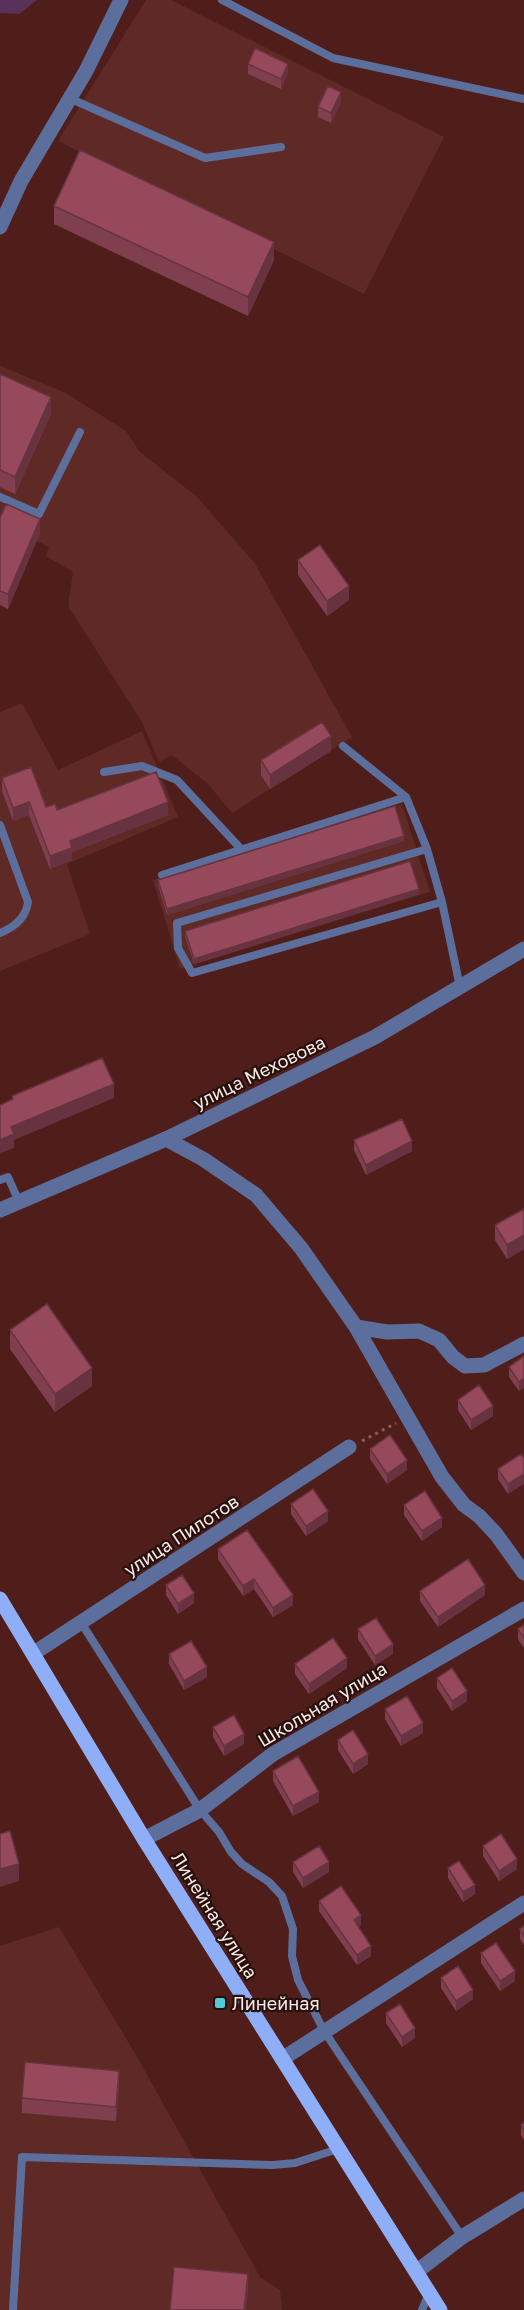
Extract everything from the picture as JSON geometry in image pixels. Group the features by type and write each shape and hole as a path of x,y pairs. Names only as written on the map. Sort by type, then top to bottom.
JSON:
{"main road":[{"name":"Линейная улица","path":"0,1599 144,1839 440,2310"}],"street":[{"path":"0,227 21,181 69,98 121,0"},
{"name":"улица Меховова","path":"0,1210 166,1138 375,1037 524,949"},
{"path":"166,1138 203,1159 256,1196 301,1248 356,1326 406,1418 442,1477 464,1505 496,1534 524,1573"},
{"path":"356,1326 387,1332 419,1331 439,1340 453,1357 465,1366 484,1365 524,1344"},
{"name":"улица Пилотов","path":"34,1653 82,1624 349,1448"},
{"name":"Школьная улица","path":"144,1839 200,1810 273,1754 524,1609"},
{"path":"282,2059 524,1903"},
{"path":"416,2272 462,2237 524,2199"}],"lane":[{"path":"222,0 333,58 524,99"},
{"path":"69,98 205,158 281,147"},
{"path":"0,497 39,514 80,432"},
{"path":"343,746 406,796 427,849 442,903 460,988"},
{"path":"104,772 142,766 177,780 241,849"},
{"path":"162,875 406,796"},
{"path":"0,825 28,902 27,912 20,920 0,933"},
{"path":"427,849 177,924 178,948 192,973 442,903"},
{"path":"0,1180 8,1177 19,1202"},
{"path":"82,1624 200,1810 242,1864 269,1882 282,1896 293,1929 291,1956 298,1980 324,2031 462,2237"},
{"path":"13,2310 22,2157 273,2165 306,2160 338,2149"},
{"path":"422,2310 429,2293"}],"path":[{"path":"349,1448 406,1418"}],"shaded area":[{"path":"0,0 37,0 19,14 0,13"},
{"path":"146,0 171,0 444,137 364,294 58,141"},
{"path":"0,366 66,393 126,431 140,452 196,496 254,562 352,737 232,813 208,784 172,755 159,762 142,722 68,606 73,572 46,556 49,547 0,523"},
{"path":"22,703 58,770 142,731 178,817 67,864 90,934 0,971 0,712"},
{"path":"402,804 430,892 180,969 153,880 241,849"},
{"path":"59,1927 136,2055 260,2277 280,2290 282,2310 0,2310 0,1946"}],"building":[{"path":"255,48 288,64 281,79 248,64"},
{"path":"328,86 341,92 331,113 318,107"},
{"path":"80,150 274,242 248,297 54,206"},
{"path":"0,374 51,397 15,477 0,470"},
{"path":"6,504 40,519 8,594 0,591 0,518"},
{"path":"320,545 349,586 327,601 298,560"},
{"path":"322,722 331,736 270,775 261,760"},
{"path":"31,767 46,807 55,804 57,810 156,772 168,802 70,841 72,848 50,856 29,802 13,808 2,778"},
{"path":"395,806 404,836 167,909 158,880"},
{"path":"410,861 419,889 194,959 185,931"},
{"path":"102,1058 114,1084 11,1127 14,1134 0,1140 0,1105 13,1099 12,1096"},
{"path":"402,1119 412,1141 366,1165 354,1140"},
{"path":"524,1209 524,1235 507,1245 495,1225"},
{"path":"47,1304 92,1368 55,1394 10,1330"},
{"path":"524,1356 524,1378 519,1382 509,1367"},
{"path":"479,1385 493,1406 471,1420 458,1400"},
{"path":"390,1435 407,1460 387,1474 370,1449"},
{"path":"521,1454 524,1458 524,1474 508,1484 498,1469"},
{"path":"313,1489 328,1511 306,1526 291,1504"},
{"path":"425,1491 442,1518 422,1531 404,1505"},
{"path":"247,1530 293,1595 273,1608 254,1579 243,1586 218,1549"},
{"path":"468,1559 485,1585 438,1617 420,1591"},
{"path":"182,1575 194,1593 178,1604 166,1585"},
{"path":"376,1618 393,1644 375,1656 358,1629"},
{"path":"524,1625 524,1638 518,1629"},
{"path":"333,1638 347,1658 309,1684 295,1664"},
{"path":"191,1641 207,1667 184,1681 169,1654"},
{"path":"452,1668 467,1691 452,1701 437,1678"},
{"path":"407,1696 423,1723 401,1736 385,1709"},
{"path":"234,1715 244,1734 224,1746 213,1727"},
{"path":"353,1730 368,1754 353,1764 338,1740"},
{"path":"298,1756 319,1792 293,1806 273,1771"},
{"path":"10,1831 19,1864 0,1869 0,1834"},
{"path":"501,1834 517,1859 499,1871 483,1846"},
{"path":"319,1846 329,1862 303,1878 293,1862"},
{"path":"459,1861 475,1885 463,1892 448,1868"},
{"path":"341,1886 361,1915 354,1920 371,1946 357,1955 319,1901"},
{"path":"496,1943 515,1971 500,1981 481,1953"},
{"path":"458,1966 473,1990 456,2001 441,1978"},
{"path":"400,2004 415,2028 402,2037 386,2013"},
{"path":"25,2062 119,2071 116,2107 22,2098"},
{"path":"174,2267 248,2274 244,2310 170,2310"}],"place":[{"name":"Линейная","path":"220,2003"}]}
